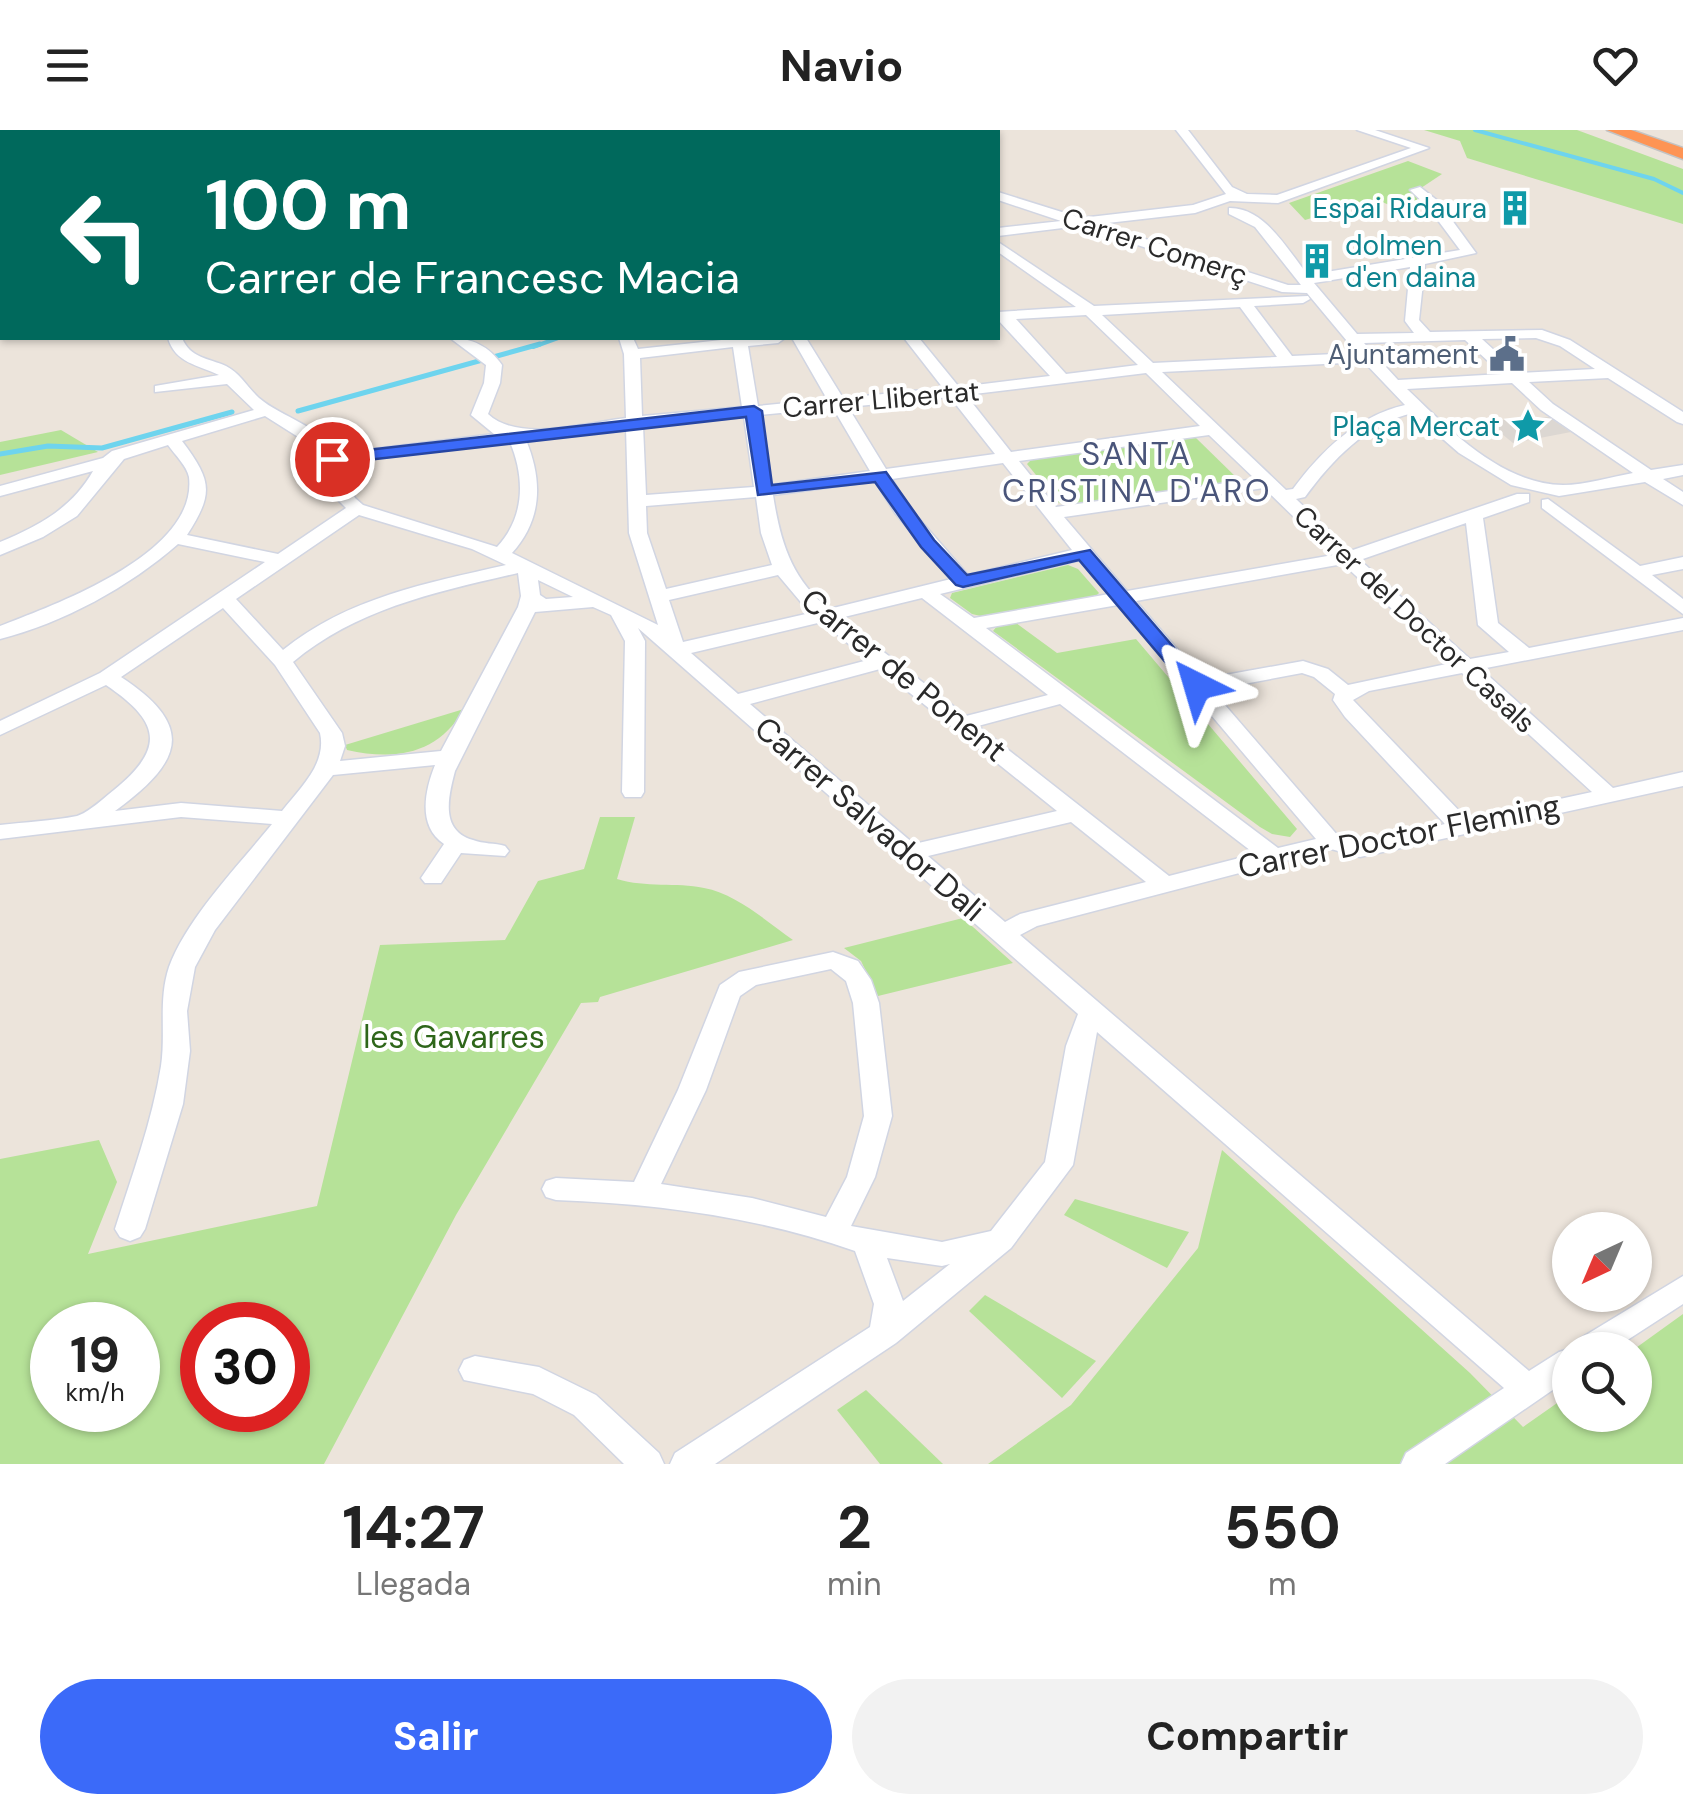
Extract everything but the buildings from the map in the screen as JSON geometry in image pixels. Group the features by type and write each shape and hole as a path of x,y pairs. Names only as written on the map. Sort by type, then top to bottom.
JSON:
{"highway":[{"path":"1615,130 1683,150"},
{"path":"1634,130 1683,150"}],"street":[{"path":"1182,130 1227,202 1259,211 1422,148 1363,130"},
{"path":"1001,316 1244,302 1468,252 1433,204 1416,190"},
{"name":"Carrer Comerç","path":"1000,197 1287,289 1314,289"},
{"path":"1000,232 1195,209 1243,197 1259,211 1314,289 1416,407 1524,492 1553,498 1683,470"},
{"path":"1000,220 1043,210"},
{"name":"Carrer del Doctor Casals","path":"1000,247 1088,308 1462,666 1608,795"},
{"path":"1418,261 1412,321 1425,336"},
{"path":"1000,273 1030,268"},
{"path":"1244,302 1287,360"},
{"path":"1001,316 1063,380"},
{"path":"1356,339 1537,333 1566,343 1683,419"},
{"path":"1468,335 1512,379 1683,500"},
{"path":"0,729 107,677 357,509 346,500 332,459 306,431 266,410 233,378 179,350 176,340"},
{"path":"460,340 491,361 492,383 479,415 494,429 516,436 527,461 529,502 525,522 501,554"},
{"path":"759,340 629,346 638,533 676,648 696,647 1084,554"},
{"path":"799,340 880,476 928,544 963,581"},
{"path":"913,340 1084,554 1331,842"},
{"name":"Carrer de Ponent","path":"740,342 754,411 770,533 782,568 825,615 1164,884"},
{"name":"Carrer Llibertat","path":"332,459 634,422 954,392 1151,368 1371,357"},
{"path":"1396,385 1611,373"},
{"path":"161,389 233,378"},
{"path":"1052,513 1275,489 1299,492 1320,462 1386,416 1416,407"},
{"path":"0,491 105,463 118,455 266,410"},
{"path":"638,500 764,492 1213,429"},
{"path":"0,633 88,597 178,540 189,521 199,482 198,468 172,440"},
{"path":"0,549 29,538 78,506 105,463"},
{"path":"970,625 1347,558 1474,517 1524,492"},
{"path":"1553,498 1683,608"},
{"name":"Carrer Salvador Dali","path":"357,509 501,554 645,624 1527,1389"},
{"path":"1474,517 1488,625 1524,654"},
{"path":"178,540 282,560"},
{"path":"1639,572 1683,564"},
{"path":"282,662 302,643 370,608 458,581 526,566 531,596 528,607 446,757 434,805 443,830 457,842 478,851 497,851"},
{"path":"658,597 782,568"},
{"path":"528,607 559,582"},
{"path":"924,591 1274,857"},
{"path":"130,1229 169,1104 177,1051 174,1011 182,967 205,926 326,768 334,746 331,733 282,662 226,600"},
{"path":"528,607 547,602 608,605 635,642 633,792"},
{"path":"1462,828 1352,713 1344,700 1354,690 1683,624"},
{"path":"736,701 882,662"},
{"path":"1197,686 1303,667 1354,690"},
{"path":"87,820 144,777 162,748 161,720 140,696 107,677"},
{"path":"961,724 1064,697"},
{"path":"326,768 446,757"},
{"name":"Carrer Doctor Fleming","path":"1001,934 1030,920 1331,842 1360,850 1683,779"},
{"path":"0,832 181,810 288,818"},
{"path":"909,853 1074,814"},
{"path":"433,878 457,842"},
{"path":"644,1190 692,1090 729,990 748,978 832,960 849,967 866,1003 878,1116 861,1177 834,1231"},
{"path":"687,1464 884,1334 1001,1240 1059,1166 1078,1046 1091,1013"},
{"path":"556,1189 644,1190 745,1206 867,1244 942,1254 1001,1240"},
{"path":"867,1244 889,1304 884,1334"},
{"path":"1615,1332 1683,1288"},
{"path":"475,1370 539,1381 585,1405 648,1464"},
{"path":"1418,1464 1552,1373"}],"green space":[{"path":"1424,130 1577,130 1683,169 1683,224 1467,158 1460,141"},
{"path":"1408,161 1442,174 1421,188 1417,200 1394,207 1375,199 1305,220 1289,203"},
{"path":"61,430 98,452 0,475 0,442"},
{"path":"1195,437 1240,481 1068,505 1059,503 1027,464 1031,460"},
{"path":"1068,565 1078,569 1099,593 1095,597 985,617 972,614 950,598 952,593"},
{"path":"1016,623 1057,653 1136,639 1297,829 1290,837 1260,827 993,631 998,625"},
{"path":"464,709 442,736 414,750 382,755 347,750 345,745"},
{"name":"les Gavarres","path":"600,817 635,817 617,879 716,891 793,940 600,997 598,1002 581,1003 456,1215 324,1464 0,1464 0,1159 99,1140 117,1182 88,1254 317,1206 380,945 505,940 538,881 584,869"},
{"path":"963,918 1013,963 878,996 861,961 844,948"},
{"path":"1222,1150 1470,1373 1523,1427 1552,1407 1552,1432 1652,1432 1652,1336 1683,1314 1683,1464 988,1464 1071,1405 1198,1248"},
{"path":"1075,1199 1189,1232 1167,1268 1064,1215"},
{"path":"985,1295 1096,1361 1062,1398 969,1311"},
{"path":"866,1390 943,1464 880,1464 837,1410"}],"shaded area":[{"name":"Plaça Mercat","path":"1549,417 1571,432 1513,443 1486,421"}],"waterway":[{"path":"1475,130 1654,179 1683,193"},
{"path":"533,347 552,340"},
{"path":"298,411 540,344"},
{"path":"0,454 48,446 102,448 232,412"}],"place":[{"name":"Espai Ridaura","path":"1515,208"},
{"name":"dolmen d'en daina","path":"1317,261"},
{"name":"Ajuntament","path":"1507,354"},
{"name":"Plaça Mercat","path":"1528,426"}],"district":[{"name":"SANTA CRISTINA D'ARO","path":"1137,472"}],"route":[{"path":"332,459 754,411 764,492 880,476 928,544 963,581 1084,554 1197,686"}]}
